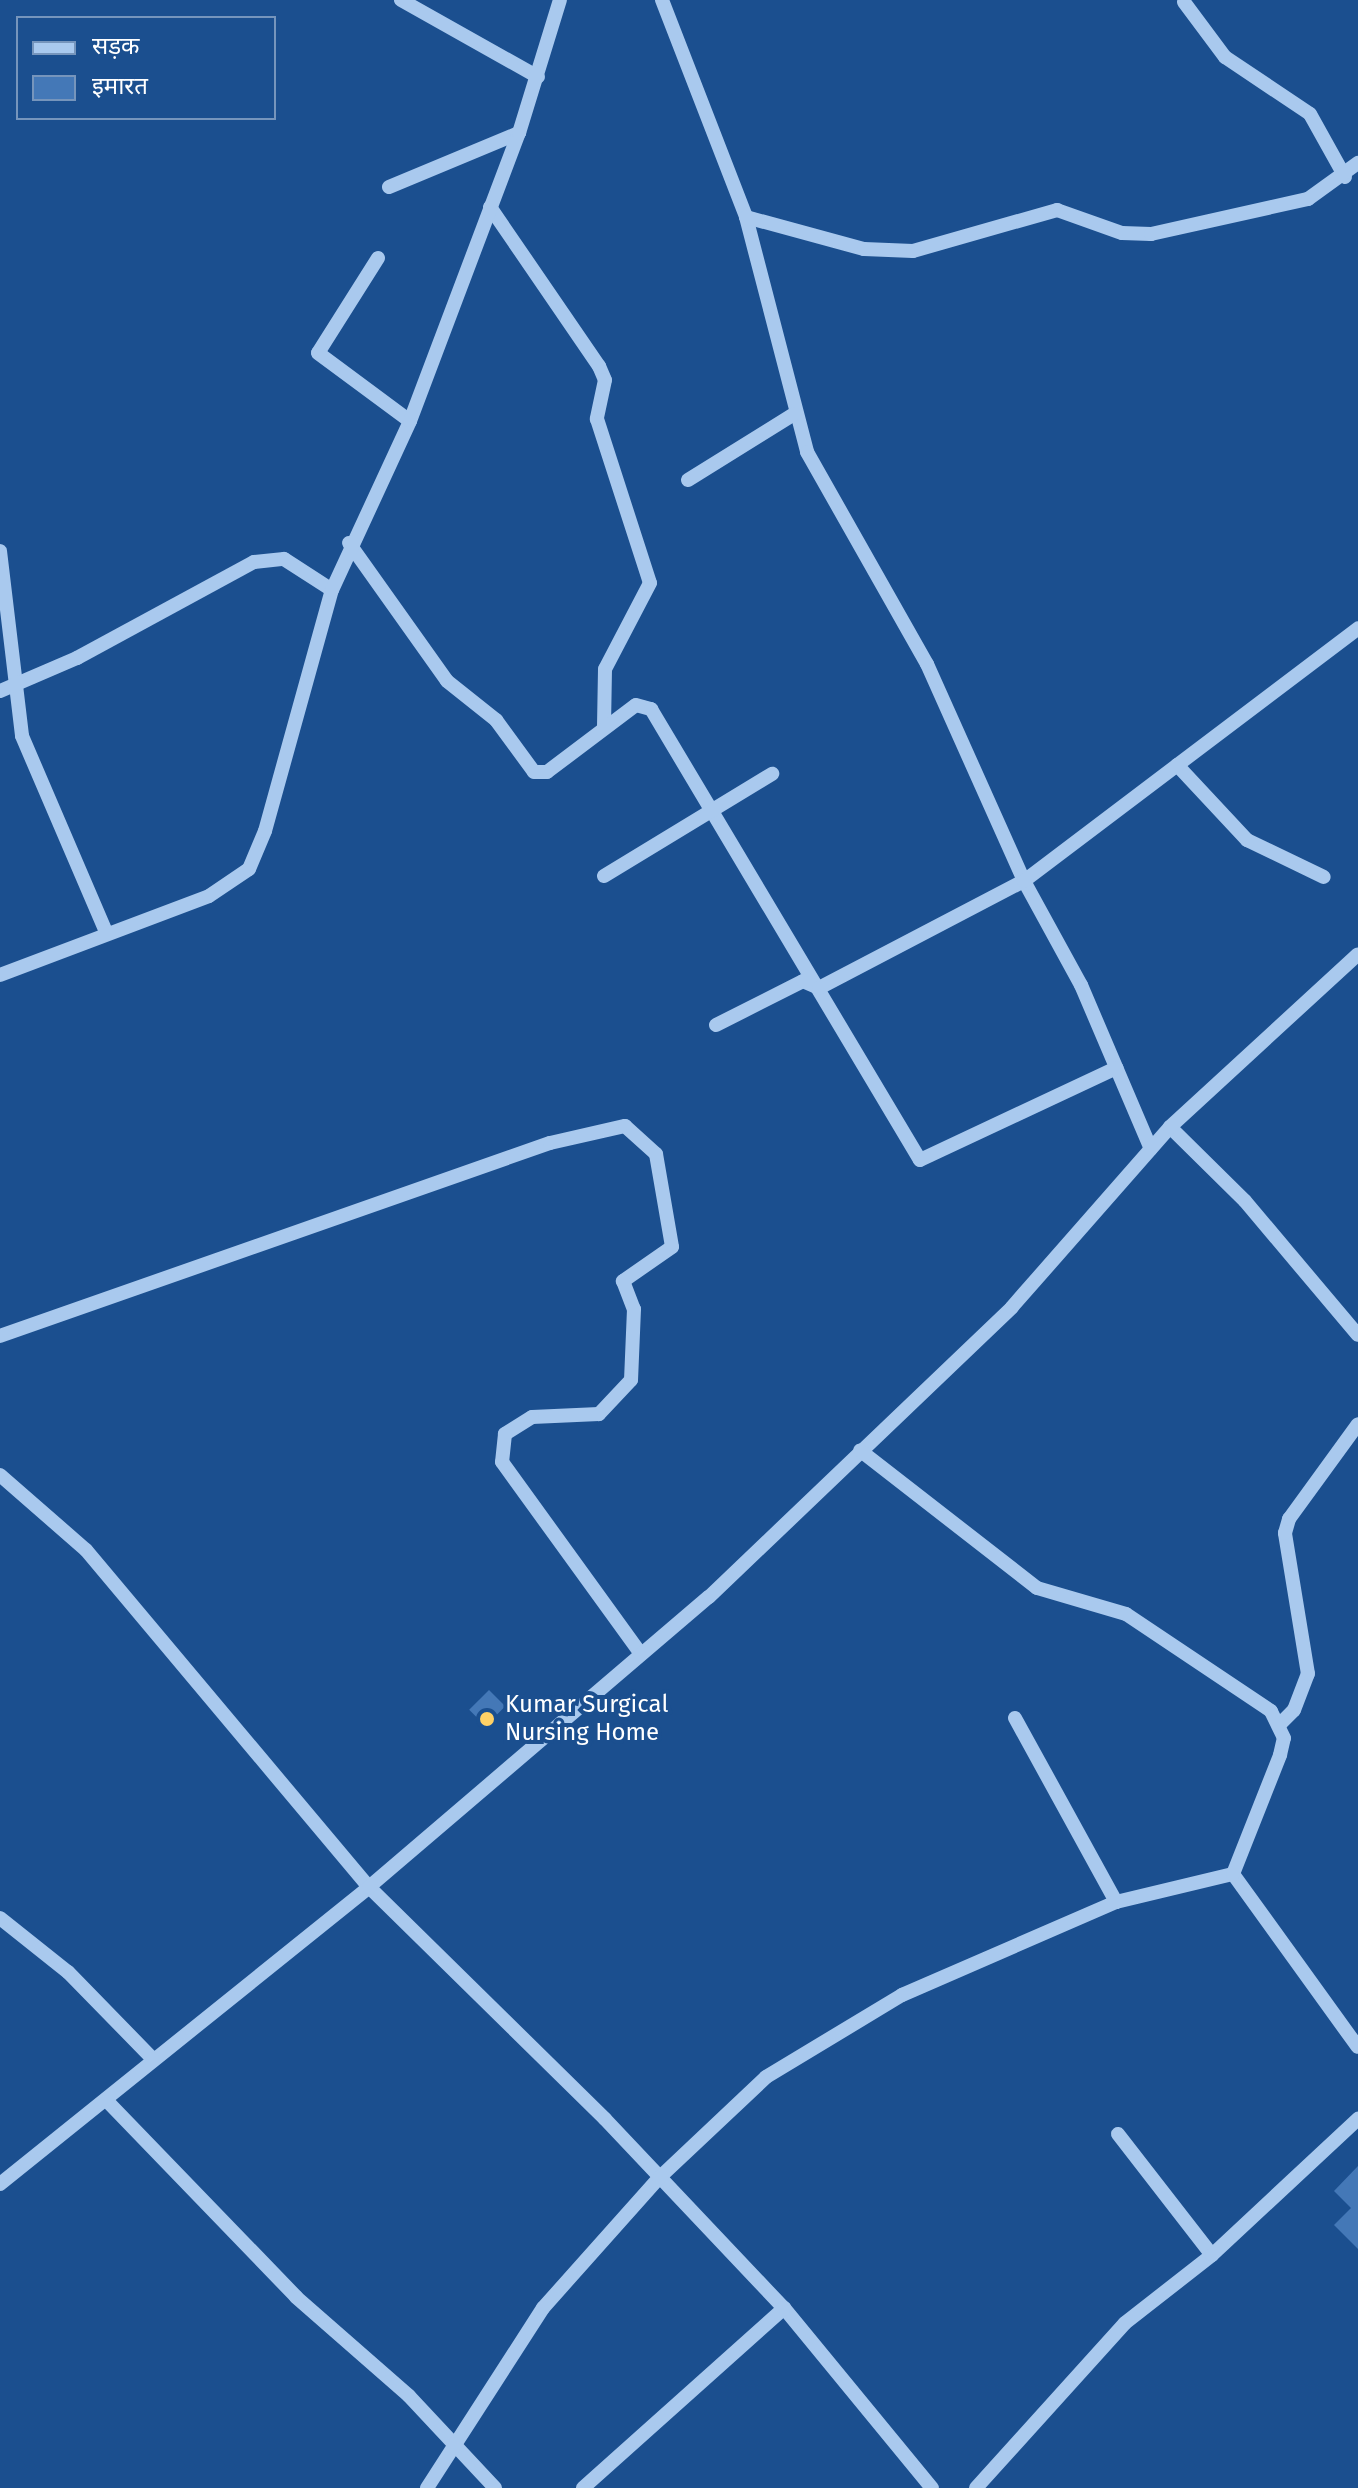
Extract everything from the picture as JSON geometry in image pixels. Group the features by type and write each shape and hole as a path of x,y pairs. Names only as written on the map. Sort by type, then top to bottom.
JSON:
{"street":[{"path":"401,0 538,77"},
{"path":"0,975 209,896 249,869 265,831 332,590 349,543 410,421 519,133 560,0"},
{"path":"662,0 746,217 794,414 807,452 927,664 1024,881 1081,985 1151,1149"},
{"path":"1184,2 1225,57 1310,114 1345,177"},
{"path":"389,187 519,133"},
{"path":"746,217 864,249 913,251 1057,210 1122,233 1151,234 1308,199 1345,177 1358,163"},
{"path":"490,207 599,366 605,380 597,419 650,583 605,669 604,728"},
{"path":"378,258 318,353 410,421"},
{"path":"688,480 794,414"},
{"path":"349,543 447,681 496,720 534,772 547,772 636,705 651,709 920,1160 1116,1068"},
{"path":"0,551 15,685 33,766 107,934"},
{"path":"0,691 254,562 284,559 332,590"},
{"path":"819,988 1024,881 1358,628"},
{"path":"1177,765 1247,840 1324,877"},
{"path":"604,876 772,774"},
{"path":"0,2184 108,2102 153,2059 369,1887 639,1651 709,1597 1012,1307 1170,1127 1358,954"},
{"path":"716,1025 803,981 819,988"},
{"path":"0,1336 550,1143 625,1126 656,1154 672,1247 623,1281 634,1309 631,1380 599,1414 532,1417 505,1434 502,1462 639,1651"},
{"path":"1170,1127 1245,1201 1358,1335"},
{"path":"1233,1874 1280,1755 1281,1723 1294,1710 1308,1674 1285,1533 1289,1519 1358,1424"},
{"path":"860,1450 1037,1588 1126,1614 1281,1723"},
{"path":"0,1475 86,1550 369,1887 784,2308 932,2488"},
{"path":"1015,1718 1116,1902"},
{"path":"427,2488 453,2441 543,2308 659,2178 766,2077 902,1995 1116,1902 1233,1874"},
{"path":"1233,1874 1358,2047"},
{"path":"0,1918 68,1972 153,2059"},
{"path":"108,2102 296,2297 453,2441 495,2488"},
{"path":"976,2488 1125,2323 1212,2255 1358,2119"},
{"path":"1118,2134 1212,2255"},
{"path":"583,2488 784,2308"}],"building":[{"path":"489,1690 505,1706 485,1726 469,1710"},
{"path":"1358,2166 1358,2249 1334,2225 1351,2208 1334,2191"}],"place":[{"name":"Kumar Surgical Nursing Home","path":"487,1719"}]}
